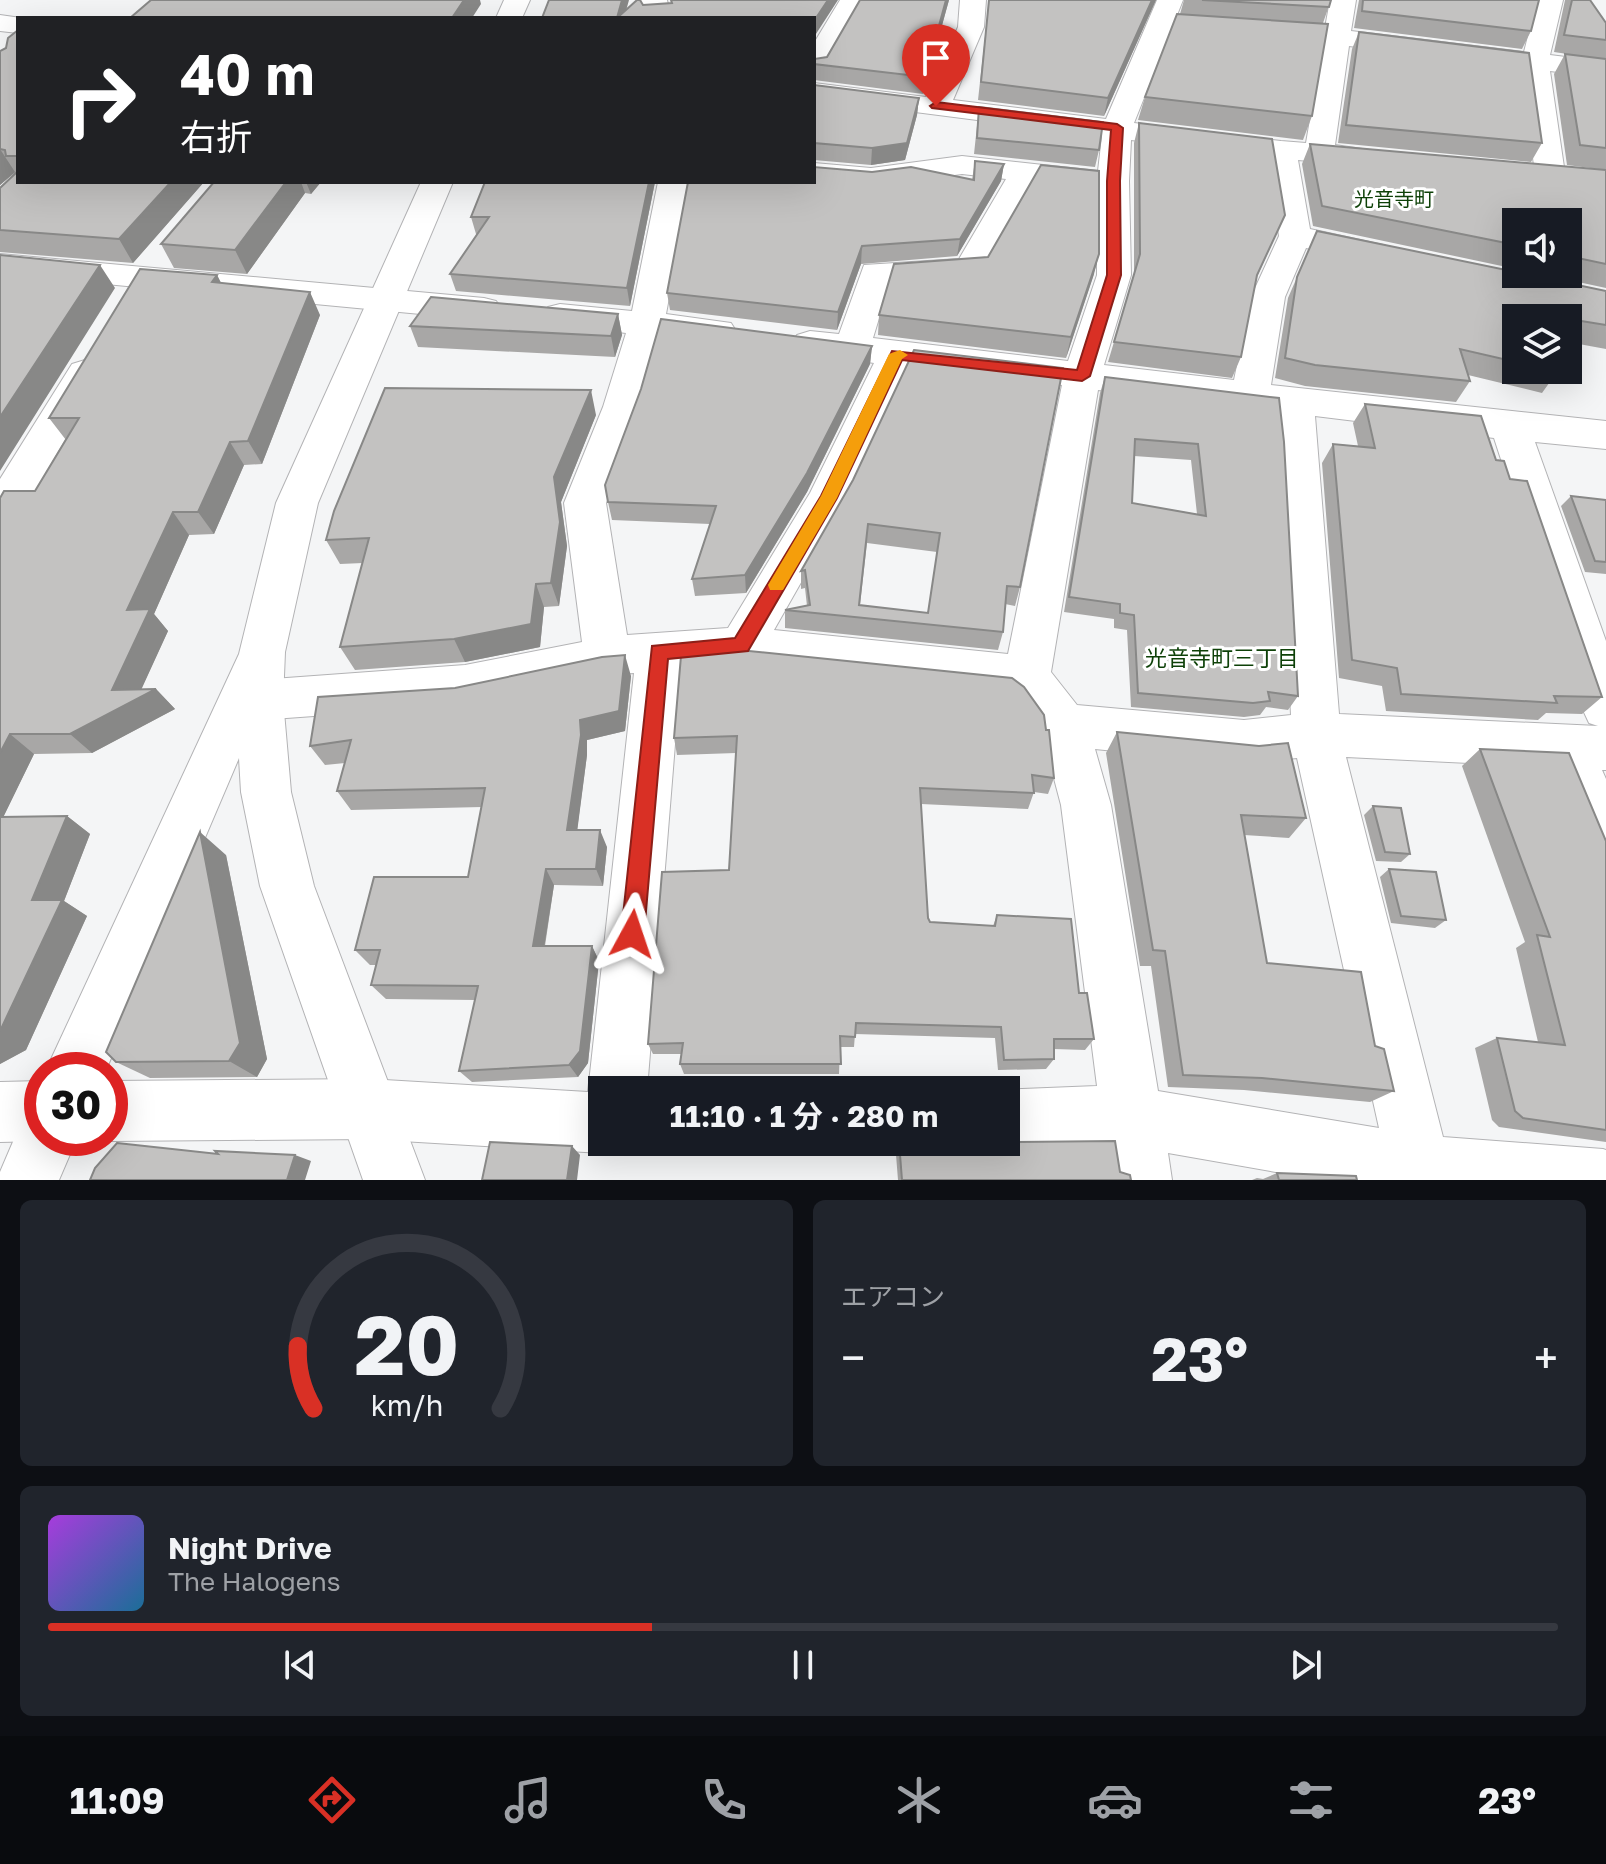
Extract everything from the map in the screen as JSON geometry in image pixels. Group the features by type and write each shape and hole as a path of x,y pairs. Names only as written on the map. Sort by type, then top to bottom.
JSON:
{"street":[{"path":"816,63 853,0"},
{"path":"936,106 971,27 973,0"},
{"path":"1319,152 1343,0"},
{"path":"1520,172 1564,176 1535,61 1550,0"},
{"path":"1027,676 1082,376 1114,275 1113,181 1117,128 1174,18"},
{"path":"1235,31 1339,37 1606,70"},
{"path":"816,91 1281,150 1388,159"},
{"path":"1250,396 1268,297 1295,236 1281,150"},
{"path":"816,172 871,177 962,165 1113,181"},
{"path":"852,349 876,272 970,269 1025,172"},
{"path":"84,1052 260,676 297,503 436,184"},
{"path":"607,656 585,503 622,407 647,322 674,184"},
{"path":"1295,236 1404,259"},
{"path":"134,290 173,242"},
{"path":"0,264 134,290 385,301 647,322 1250,396 1606,435"},
{"path":"0,514 104,342"},
{"path":"741,646 828,498 897,354"},
{"path":"1295,401 1316,734 1419,1166"},
{"path":"1510,426 1606,708"},
{"path":"260,676 465,685 607,656 741,646 1027,676 1064,725 1086,805 1129,1116 1141,1180"},
{"path":"618,1076 659,652"},
{"path":"260,676 266,792 287,886 394,1180"},
{"path":"1064,725 1244,742 1316,734 1587,748 1606,842"},
{"path":"128,1111 368,1109 588,1122"},
{"path":"0,1112 24,1111"},
{"path":"1020,1118 1129,1116 1419,1166 1603,1180"},
{"path":"28,1180 38,1156"}],"building":[{"path":"151,0 464,0 453,16 132,16"},
{"path":"549,0 622,0 618,16 543,16"},
{"path":"637,0 643,5 672,3 671,0 828,0 816,18 619,16"},
{"path":"860,0 946,0 925,77 816,64 816,59 827,57"},
{"path":"989,0 1152,0 1108,98 981,82"},
{"path":"1202,0 1331,0 1329,7"},
{"path":"1363,0 1539,0 1531,31 1362,11"},
{"path":"1572,0 1590,0 1606,23 1606,40 1564,35"},
{"path":"1177,14 1328,24 1312,116 1145,97"},
{"path":"16,32 16,156 6,156 5,150 0,149 0,51 6,48 8,38"},
{"path":"1359,32 1529,53 1542,143 1346,125"},
{"path":"1565,54 1606,59 1606,148 1580,145"},
{"path":"816,85 919,98 907,143 872,148 816,143"},
{"path":"979,107 1103,122 1099,150 977,138"},
{"path":"1139,123 1272,139 1285,215 1257,275 1241,357 1114,342 1140,254"},
{"path":"1310,144 1606,170 1606,264 1582,259 1582,208 1502,208 1502,242 1322,206"},
{"path":"975,161 1004,164 960,239 862,246 838,312 667,293 688,184 816,184 816,167 872,172 911,167 974,180"},
{"path":"1041,165 1099,171 1099,254 1071,337 879,315 894,264 988,257"},
{"path":"16,173 16,184 169,184 119,239 0,230 0,188"},
{"path":"212,184 284,184 235,250 161,244"},
{"path":"484,184 649,184 627,288 450,274 489,217 471,217"},
{"path":"1317,231 1502,269 1502,288 1582,286 1606,291 1606,325 1582,321 1582,304 1502,304 1502,359 1460,349 1470,381 1315,365 1285,358 1297,277"},
{"path":"0,255 100,265 0,417"},
{"path":"140,269 217,275 212,282 310,292 248,441 230,442 198,512 173,512 127,610 150,609 112,690 156,689 70,734 10,734 0,753 0,498 4,491 35,491 79,418 49,418"},
{"path":"431,297 618,314 611,336 410,326"},
{"path":"661,319 872,346 807,473 745,575 692,579 716,506 608,502 605,485 641,389"},
{"path":"914,350 1063,368 1020,587 1007,586 1003,632 785,610 810,605 805,570 801,571 853,480","holes":["868,524 940,533 928,613 859,605"]},
{"path":"1105,377 1279,398 1298,696 1268,692 1270,701 1253,703 1138,693 1134,615 1120,613 1120,604 1069,597","holes":["1135,439 1198,444 1206,516 1132,503"]},
{"path":"385,388 591,390 554,477 560,522 551,583 536,584 531,624 454,639 340,647 369,538 326,540 334,511"},
{"path":"1365,404 1481,416 1496,460 1504,461 1510,479 1527,481 1602,697 1554,696 1557,703 1401,694 1397,668 1352,660 1333,444 1375,448"},
{"path":"1571,496 1606,500 1606,562 1595,561"},
{"path":"739,650 1012,678 1024,687 1044,715 1046,730 1049,730 1054,778 1032,775 1034,793 920,788 928,918 930,922 995,926 997,915 1071,919 1079,993 1087,993 1094,1039 1054,1039 1054,1059 1004,1060 1001,1027 856,1023 855,1037 840,1036 841,1064 680,1064 683,1043 648,1044 662,872 729,870 737,736 674,738 681,656"},
{"path":"625,655 619,711 580,720 581,735 567,830 600,830 596,869 546,869 533,946 592,946 580,1051 569,1065 459,1071 478,986 371,985 380,950 355,950 374,877 468,877 485,788 337,791 351,740 310,746 318,697 455,688 602,657"},
{"path":"1117,732 1259,746 1288,743 1306,818 1241,815 1267,963 1361,972 1375,1046 1384,1049 1394,1091 1262,1078 1183,1075 1165,951 1153,950"},
{"path":"1480,749 1569,753 1606,841 1606,1130 1523,1118 1515,1111 1497,1038 1565,1045 1537,935 1550,937"},
{"path":"1373,806 1401,808 1410,854 1385,852"},
{"path":"67,816 32,900 62,900 0,1031 0,817"},
{"path":"200,832 240,1043 229,1061 128,1062 128,1052 106,1052"},
{"path":"1389,869 1436,872 1446,920 1401,916"},
{"path":"1115,1141 1120,1172 1130,1175 1131,1180 902,1180 900,1156 1020,1156 1020,1142"},
{"path":"490,1142 572,1146 567,1180 482,1180"},
{"path":"128,1144 218,1154 215,1151 295,1155 287,1180 90,1180 106,1156 128,1156"},
{"path":"1277,1173 1356,1176 1357,1180 1279,1180"}],"slow traffic":[{"path":"777,585 828,498 897,354 900,355"}],"district":[{"name":"光音寺町","path":"1394,199"},
{"name":"光音寺町三丁目","path":"1222,658"}],"route":[{"path":"632,934 659,652 741,646 828,498 897,354 1082,376 1114,275 1113,181 1117,128 936,106"}]}
